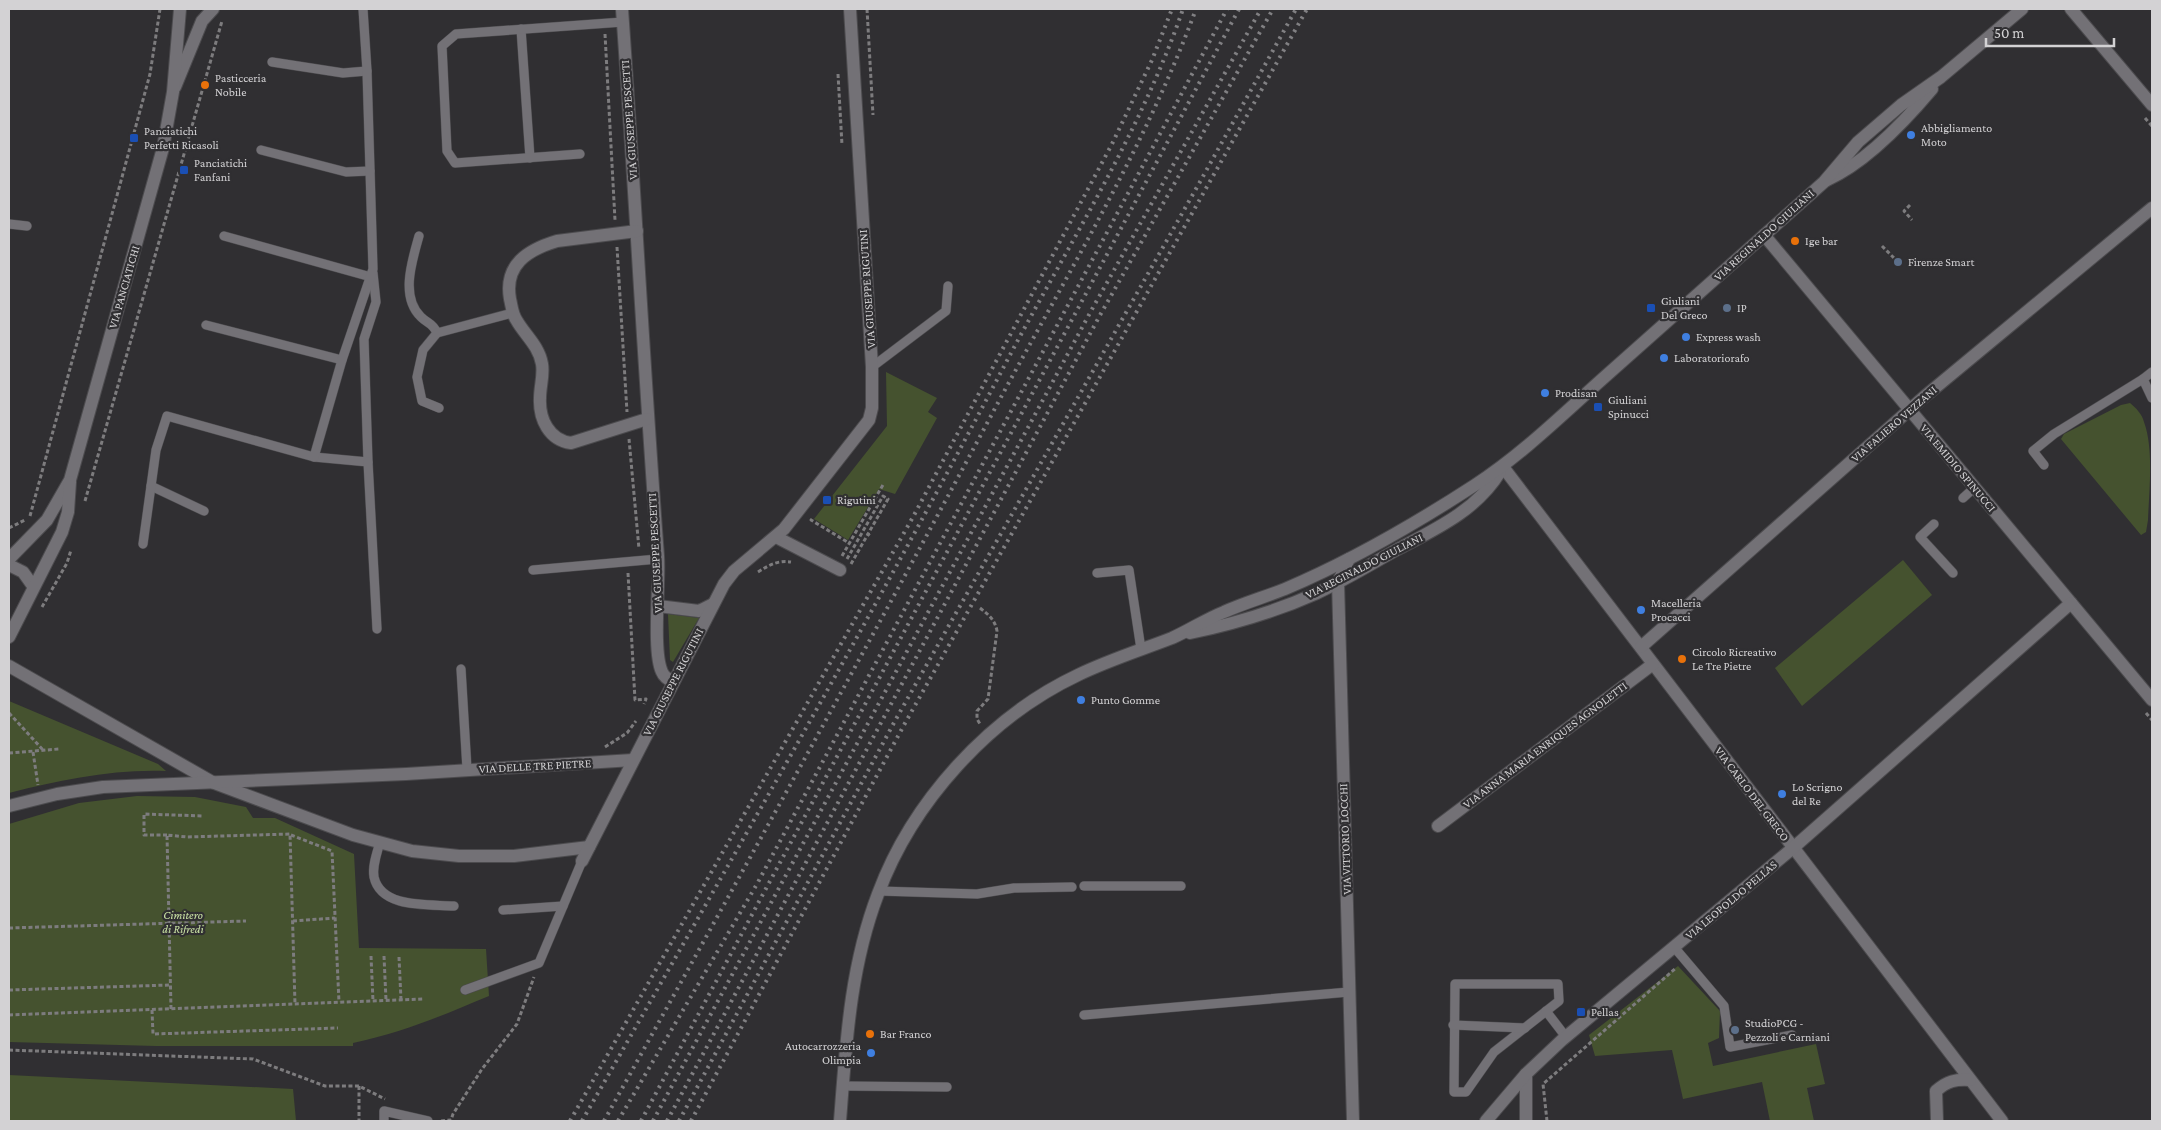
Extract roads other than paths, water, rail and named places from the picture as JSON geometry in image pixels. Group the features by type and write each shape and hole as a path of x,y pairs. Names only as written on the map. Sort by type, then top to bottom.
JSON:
{"street":[{"path":"173,92 180,9"},
{"path":"173,92 202,20 213,9"},
{"name":"VIA GIUSEPPE RIGUTINI","path":"633,760 720,589 734,571 776,537 791,521 869,420 872,408 872,367 850,9"},
{"name":"VIA REGINALDO GIULIANI","path":"1173,637 1224,611 1284,589 1350,558 1423,518 1502,467 1824,182 1858,142 1901,105 1941,77 2022,9"},
{"path":"2071,9 2152,105"},
{"name":"VIA GIUSEPPE PESCETTI","path":"623,15 647,418 658,559 660,667 664,675 673,682"},
{"name":"VIA PANCIATICHI","path":"70,480 158,167 173,92"},
{"name":"VIA FALIERO VEZZANI","path":"1640,647 1909,410 2152,208"},
{"path":"636,231 544,245 519,261 511,271 509,281 512,313 531,339 542,361 543,373 540,400 545,425 551,434 559,440 572,443 647,418"},
{"name":"VIA EMIDIO SPINUCCI","path":"1764,236 2152,700"},
{"name":"VIA REGINALDO GIULIANI","path":"840,1121 846,1039 854,981 862,945 879,891 900,845 931,799 951,774 988,735 1022,707 1059,685 1141,648 1173,637 1229,625 1316,593 1338,582 1450,521 1484,494 1502,467"},
{"name":"VIA CARLO DEL GRECO","path":"1502,467 2002,1121"},
{"path":"9,559 47,520 70,480"},
{"path":"9,637 33,586 52,554 65,523 68,512 70,480"},
{"path":"776,537 842,567"},
{"name":"VIA VITTORIO LOCCHI","path":"1350,558 1338,582 1352,1121"},
{"path":"9,565 23,572 33,586"},
{"name":"VIA LEOPOLDO PELLAS","path":"1486,1121 1526,1074 1566,1036 1793,848 2071,603"},
{"name":"VIA GIUSEPPE RIGUTINI","path":"658,606 699,611 713,604"},
{"name":"VIA ANNA MARIA ENRIQUES AGNOLETTI","path":"1438,826 1653,664"},
{"path":"9,666 214,783 353,835 412,851 490,857 589,847"},
{"path":"582,861 633,760"},
{"name":"VIA DELLE TRE PIETRE","path":"9,806 76,790 103,787 406,774 633,760"},
{"path":"1526,1074 1526,1121"},
{"path":"1937,1121 1936,1091 1943,1085 1956,1079 1970,1080"}],"lane":[{"path":"363,9 367,70 372,273 376,302 364,339 377,630"},
{"path":"580,154 455,163 447,151 442,46 456,34 604,23 623,15"},
{"path":"521,29 530,158"},
{"path":"272,62 343,73 367,70"},
{"path":"261,150 346,172 370,171"},
{"path":"9,224 27,226"},
{"path":"224,236 372,273"},
{"path":"419,236 410,279 410,300 421,317 434,324 437,333"},
{"path":"314,456 342,360 372,273"},
{"path":"872,367 946,311 948,286"},
{"path":"439,408 422,401 417,377 423,350 437,333 512,313"},
{"path":"206,325 342,360"},
{"path":"2044,465 2033,451 2054,434 2152,372"},
{"path":"2143,379 2152,398"},
{"path":"143,544 156,450 168,416 314,456 368,462"},
{"path":"151,486 204,511"},
{"path":"1963,498 1974,488"},
{"path":"1934,524 1920,537 1953,573"},
{"path":"532,570 658,559"},
{"path":"1097,573 1129,570 1141,648"},
{"path":"461,669 466,769"},
{"path":"380,842 374,865 374,877 379,888 390,897 402,902 454,906"},
{"path":"465,990 540,963 582,861"},
{"path":"879,891 977,894 1014,888 1072,886"},
{"path":"1084,886 1181,886"},
{"path":"503,910 563,906"},
{"path":"1674,947 1724,1006 1730,1047 1792,1035"},
{"path":"1455,984 1558,984 1559,1001 1494,1052 1466,1092 1454,1092 1453,1025 1455,984"},
{"path":"1084,1015 1349,992"},
{"path":"1546,1011 1566,1036"},
{"path":"1453,1025 1525,1028"},
{"path":"843,1086 947,1087"},
{"path":"384,1121 384,1111 428,1121"}],"railway":[{"path":"570,1121 913,517 1112,144 1152,60 1172,9"},
{"path":"582,1121 853,644 959,452 1126,142 1147,99 1183,9"},
{"path":"604,1121 853,671 1105,207 1154,109 1196,9"},
{"path":"618,1121 757,884 1227,9"},
{"path":"641,1121 1239,9"},
{"path":"653,1121 1091,311 1261,9"},
{"path":"667,1121 1099,317 1273,9"},
{"path":"679,1121 896,719 1296,9"},
{"path":"691,1121 904,725 1307,9"}],"place":[{"name":"Pasticceria Nobile","path":"205,85"},
{"name":"Abbigliamento Moto","path":"1911,135"},
{"name":"Panciatichi Perfetti Ricasoli","path":"134,138"},
{"name":"Panciatichi Fanfani","path":"184,170"},
{"name":"Ige bar","path":"1795,241"},
{"name":"Firenze Smart","path":"1898,262"},
{"name":"Giuliani Del Greco","path":"1651,308"},
{"name":"IP","path":"1727,308"},
{"name":"Express wash","path":"1686,337"},
{"name":"Laboratoriorafo","path":"1664,358"},
{"name":"Prodisan","path":"1545,393"},
{"name":"Giuliani Spinucci","path":"1598,407"},
{"name":"Rigutini","path":"827,500"},
{"name":"Macelleria Procacci","path":"1641,610"},
{"name":"Circolo Ricreativo Le Tre Pietre","path":"1682,659"},
{"name":"Punto Gomme","path":"1081,700"},
{"name":"Lo Scrigno del Re","path":"1782,794"},
{"name":"Pellas","path":"1581,1012"},
{"name":"StudioPCG - Pezzoli e Carniani","path":"1735,1030"},
{"name":"Bar Franco","path":"870,1034"},
{"name":"Autocarrozzeria Olimpia","path":"871,1053"}],"park label":[{"name":"Cimitero di Rifredi","path":"183,922"}]}
